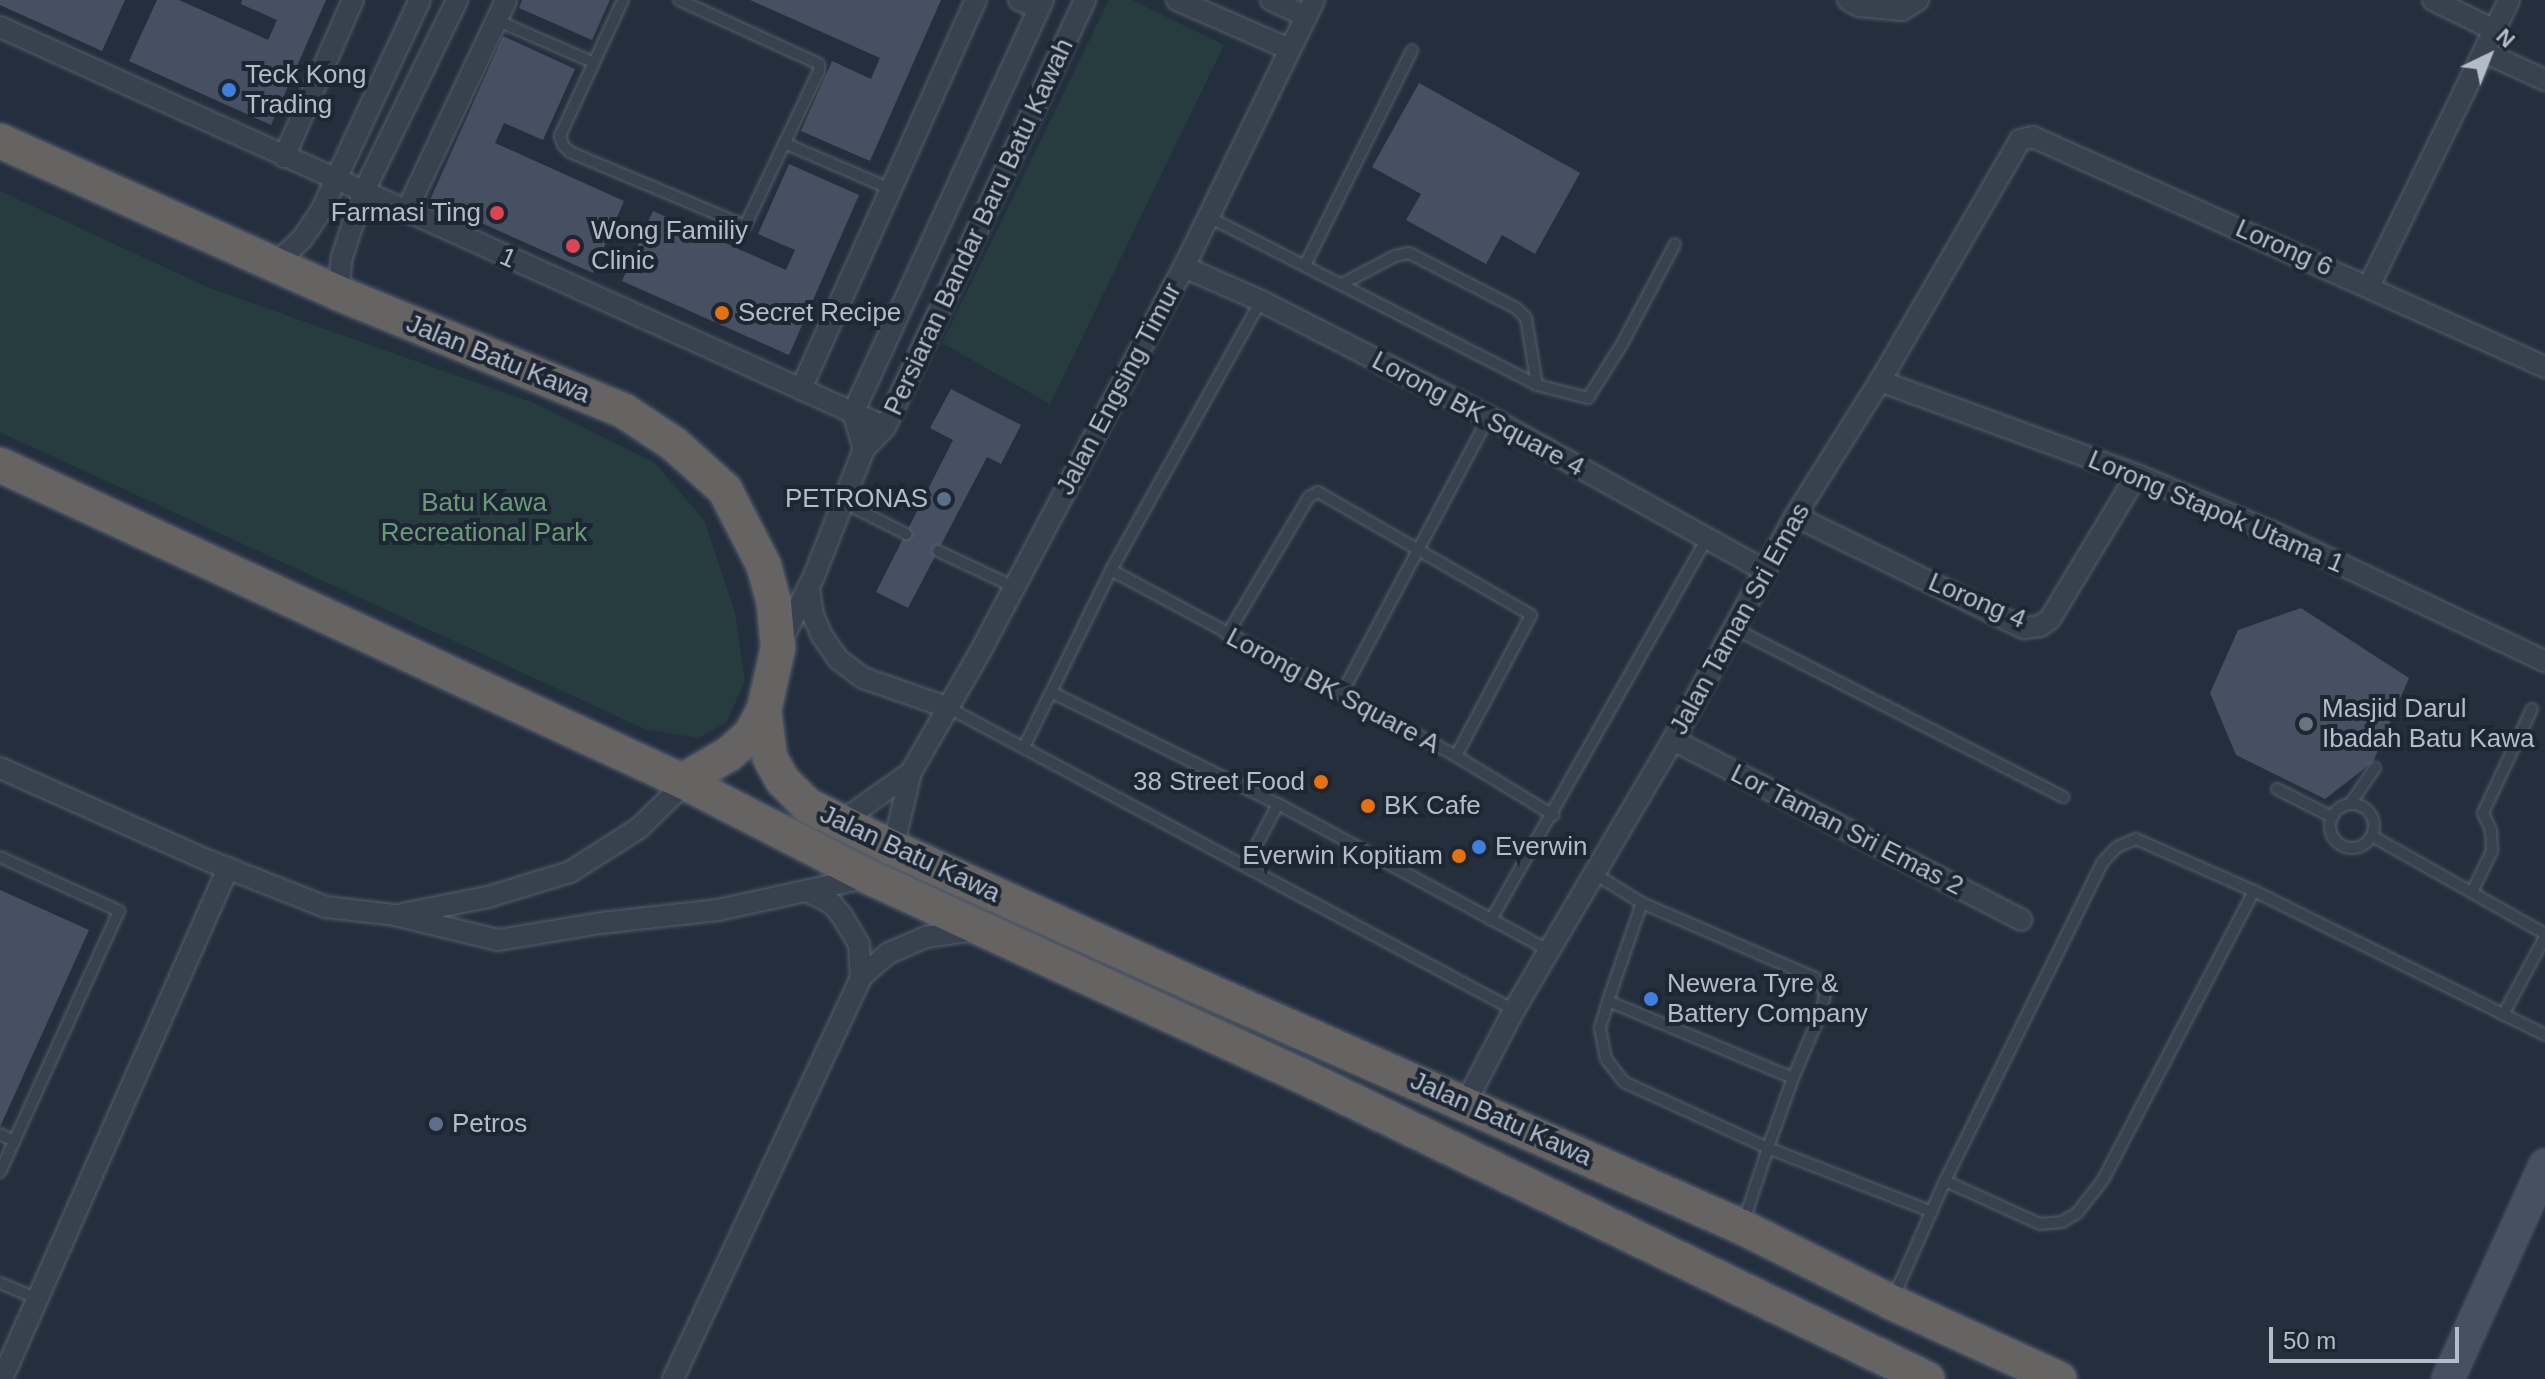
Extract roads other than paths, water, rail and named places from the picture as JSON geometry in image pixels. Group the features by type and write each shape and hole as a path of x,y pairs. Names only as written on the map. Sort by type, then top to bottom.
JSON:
{"highway":[{"name":"Jalan Batu Kawa","path":"0,141 338,293 624,411 674,444 725,490 750,535 774,603 778,648 764,710 770,758 783,781 807,805 893,848 1742,1227 1891,1302 2059,1379"},
{"name":"Jalan Batu Kawa","path":"0,465 682,781 869,877 1302,1076 1927,1379"},
{"path":"682,781 729,754 751,734 764,710"}],"main road":[{"path":"2453,1375 2545,1165"}],"street":[{"path":"284,157 353,0"},
{"path":"274,265 302,239 337,181 420,0"},
{"path":"338,293 342,257 363,193 457,0"},
{"path":"406,212 506,0"},
{"path":"801,389 976,0"},
{"path":"1019,0 1041,4"},
{"name":"Persiaran Bandar Baru Batu Kawah","path":"778,648 809,588 864,449 885,427 1085,0"},
{"path":"1177,0 1289,49"},
{"path":"1271,0 1310,8"},
{"path":"1848,0 1859,6 1902,10 1918,0"},
{"path":"2433,0 2494,30"},
{"path":"2369,286 2509,0"},
{"name":"Persiaran Bandar Baru Batu Kawah","path":"864,449 853,413 1041,4"},
{"name":"Jalan Engsing Timur","path":"893,848 911,772 949,708 1184,267 1310,8"},
{"name":"1","path":"0,27 885,427"},
{"path":"2484,52 2545,80"},
{"name":"Lorong 6","path":"2020,140 2033,137 2545,367"},
{"name":"Jalan Taman Sri Emas","path":"1466,1102 1514,1010 1673,740 1795,516 1880,381 2020,140"},
{"name":"Lorong BK Square 4","path":"1184,267 1261,301 1489,417 1766,571"},
{"name":"Lorong Stapok Utama 1","path":"1880,381 2137,475 2277,534 2545,661"},
{"name":"Lorong 4","path":"1795,516 2024,628 2040,626 2050,619 2137,475"},
{"path":"809,588 813,615 822,636 838,659 863,678 949,708"},
{"name":"Lor Taman Sri Emas 2","path":"1673,740 2021,920"},
{"path":"0,768 228,868 326,907 394,915 498,940 718,910 869,877"},
{"name":"Jalan Engsing Timur","path":"841,822 911,772"},
{"path":"394,915 488,897 570,872 639,828 676,792 682,781"},
{"path":"2,1379 228,868"},
{"path":"807,891 832,904 842,916 859,944 861,977"},
{"path":"673,1379 861,977 889,953 926,937 983,929"}],"lane":[{"path":"623,0 560,136 563,145 570,152 745,226 819,71 819,64 679,0"},
{"path":"496,20 592,62"},
{"path":"1305,265 1412,50"},
{"path":"784,143 891,189"},
{"path":"1209,217 1537,385 1588,398 1622,344 1675,244"},
{"path":"1342,284 1395,256 1409,253 1503,301 1526,318 1537,385"},
{"path":"1024,747 1111,570 1261,301"},
{"path":"1341,695 1489,417"},
{"path":"1227,635 1313,493 1418,547 1531,615 1456,756"},
{"path":"843,502 906,534"},
{"path":"1491,920 1707,538"},
{"path":"938,551 1014,587"},
{"name":"Lorong BK Square A","path":"1111,570 1456,756 1553,815"},
{"path":"1735,629 2064,797"},
{"path":"1053,693 1278,804 1550,951"},
{"path":"949,708 1514,1010"},
{"path":"2472,892 2492,851 2491,830 2483,813 2532,709"},
{"path":"2332,817 2350,804 2375,768"},
{"path":"2277,789 2332,817"},
{"path":"1246,865 1278,804"},
{"path":"2332,817 2332,837 2343,847 2357,848 2372,836 2374,823 2368,811 2350,804"},
{"path":"2372,836 2545,935 2503,1015"},
{"path":"1891,1302 1945,1181 2102,863 2117,847 2136,839 2254,891 2545,1035"},
{"path":"0,857 119,911 0,1172"},
{"path":"1595,874 1642,903 1815,978 1825,993 1822,1010 1793,1078 1742,1227"},
{"path":"1945,1181 2040,1224 2062,1222 2077,1213 2103,1180 2254,891"},
{"path":"1642,903 1600,1028 1606,1059 1624,1082 1768,1148 1932,1212"},
{"path":"1608,1001 1793,1078"},
{"path":"0,1134 14,1141"},
{"path":"0,1283 38,1299"}],"place":[{"name":"Teck Kong Trading","path":"229,90"},
{"name":"Farmasi Ting","path":"497,213"},
{"name":"Wong Familiy Clinic","path":"573,246"},
{"name":"Secret Recipe","path":"722,313"},
{"name":"PETRONAS","path":"944,499"},
{"name":"Masjid Darul Ibadah Batu Kawa","path":"2306,724"},
{"name":"38 Street Food","path":"1321,782"},
{"name":"BK Cafe","path":"1368,806"},
{"name":"Everwin","path":"1479,847"},
{"name":"Everwin Kopitiam","path":"1459,856"},
{"name":"Newera Tyre & Battery Company","path":"1651,999"},
{"name":"Petros","path":"436,1124"}],"park label":[{"name":"Batu Kawa Recreational Park","path":"484,518"}]}
